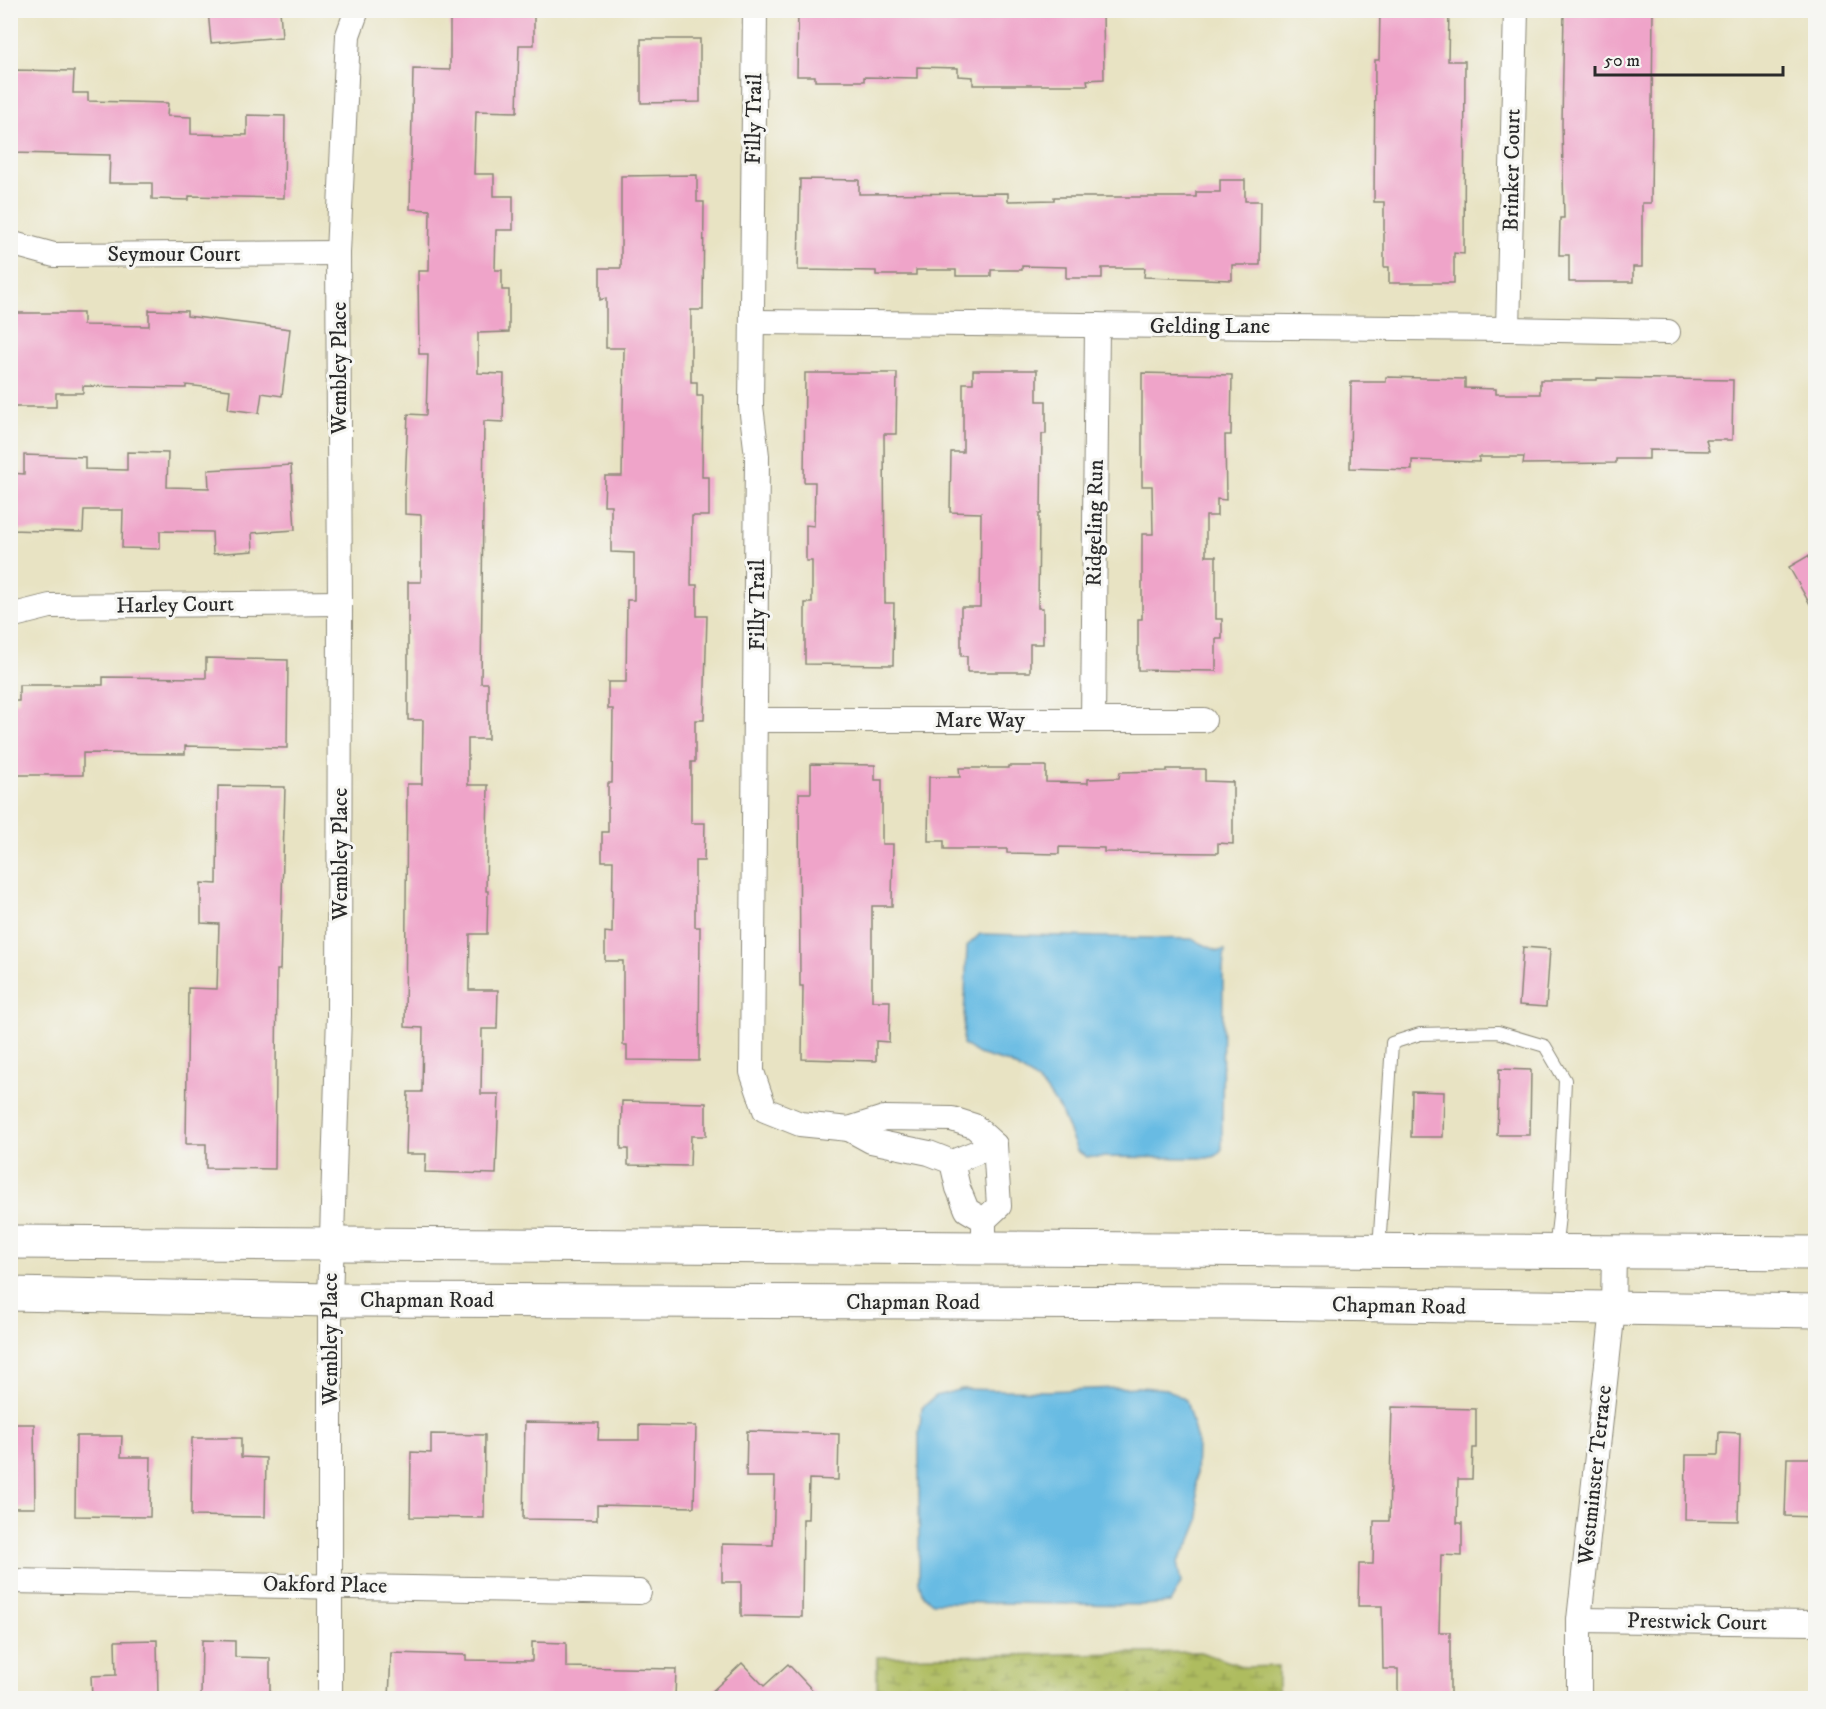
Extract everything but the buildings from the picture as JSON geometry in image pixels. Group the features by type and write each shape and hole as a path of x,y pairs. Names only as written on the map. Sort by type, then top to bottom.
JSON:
{"street":[{"name":"Wembley Place","path":"330,1698 330,1300 339,1015 338,254 348,35 357,10"},
{"name":"Filly Trail","path":"755,10 751,406 758,456 752,1072 765,1110 800,1124 849,1129"},
{"name":"Brinker Court","path":"1508,329 1516,10"},
{"name":"Seymour Court","path":"10,243 54,255 338,254"},
{"name":"Gelding Lane","path":"753,322 1668,332"},
{"name":"Ridgeling Run","path":"1093,720 1097,325"},
{"name":"Harley Court","path":"10,616 50,606 340,603"},
{"name":"Mare Way","path":"756,720 1204,720"},
{"path":"849,1129 884,1118 952,1119 974,1126 995,1144 999,1206 984,1234"},
{"path":"849,1129 871,1141 929,1153 952,1162 995,1144"},
{"path":"952,1162 958,1188 967,1210 984,1234"},
{"path":"10,1242 331,1245 984,1234 1378,1251 1815,1253"},
{"name":"Westminster Terrace","path":"1579,1698 1579,1620 1614,1310 1614,1252"},
{"name":"Chapman Road","path":"10,1294 330,1300 1246,1303 1614,1310 1815,1311"},
{"name":"Oakford Place","path":"10,1581 639,1592"},
{"name":"Prestwick Court","path":"1579,1620 1815,1623"}],"lane":[{"path":"1378,1251 1392,1043 1420,1034 1498,1032 1545,1046 1565,1080 1559,1216 1555,1252"}],"green space":[{"path":"1200,1652 1245,1667 1278,1666 1278,1698 877,1698 877,1657"}],"water":[{"path":"980,934 1192,939 1218,951 1225,950 1222,1149 1216,1156 1207,1158 1087,1157 1077,1151 1061,1112 1047,1091 1032,1077 1009,1063 978,1054 963,1044 967,946"},
{"path":"1139,1387 1167,1389 1186,1400 1197,1440 1196,1484 1199,1520 1190,1542 1177,1563 1181,1583 1170,1603 1144,1605 931,1602 922,1593 919,1582 919,1433 922,1408 936,1396 962,1389 1047,1391"}]}
